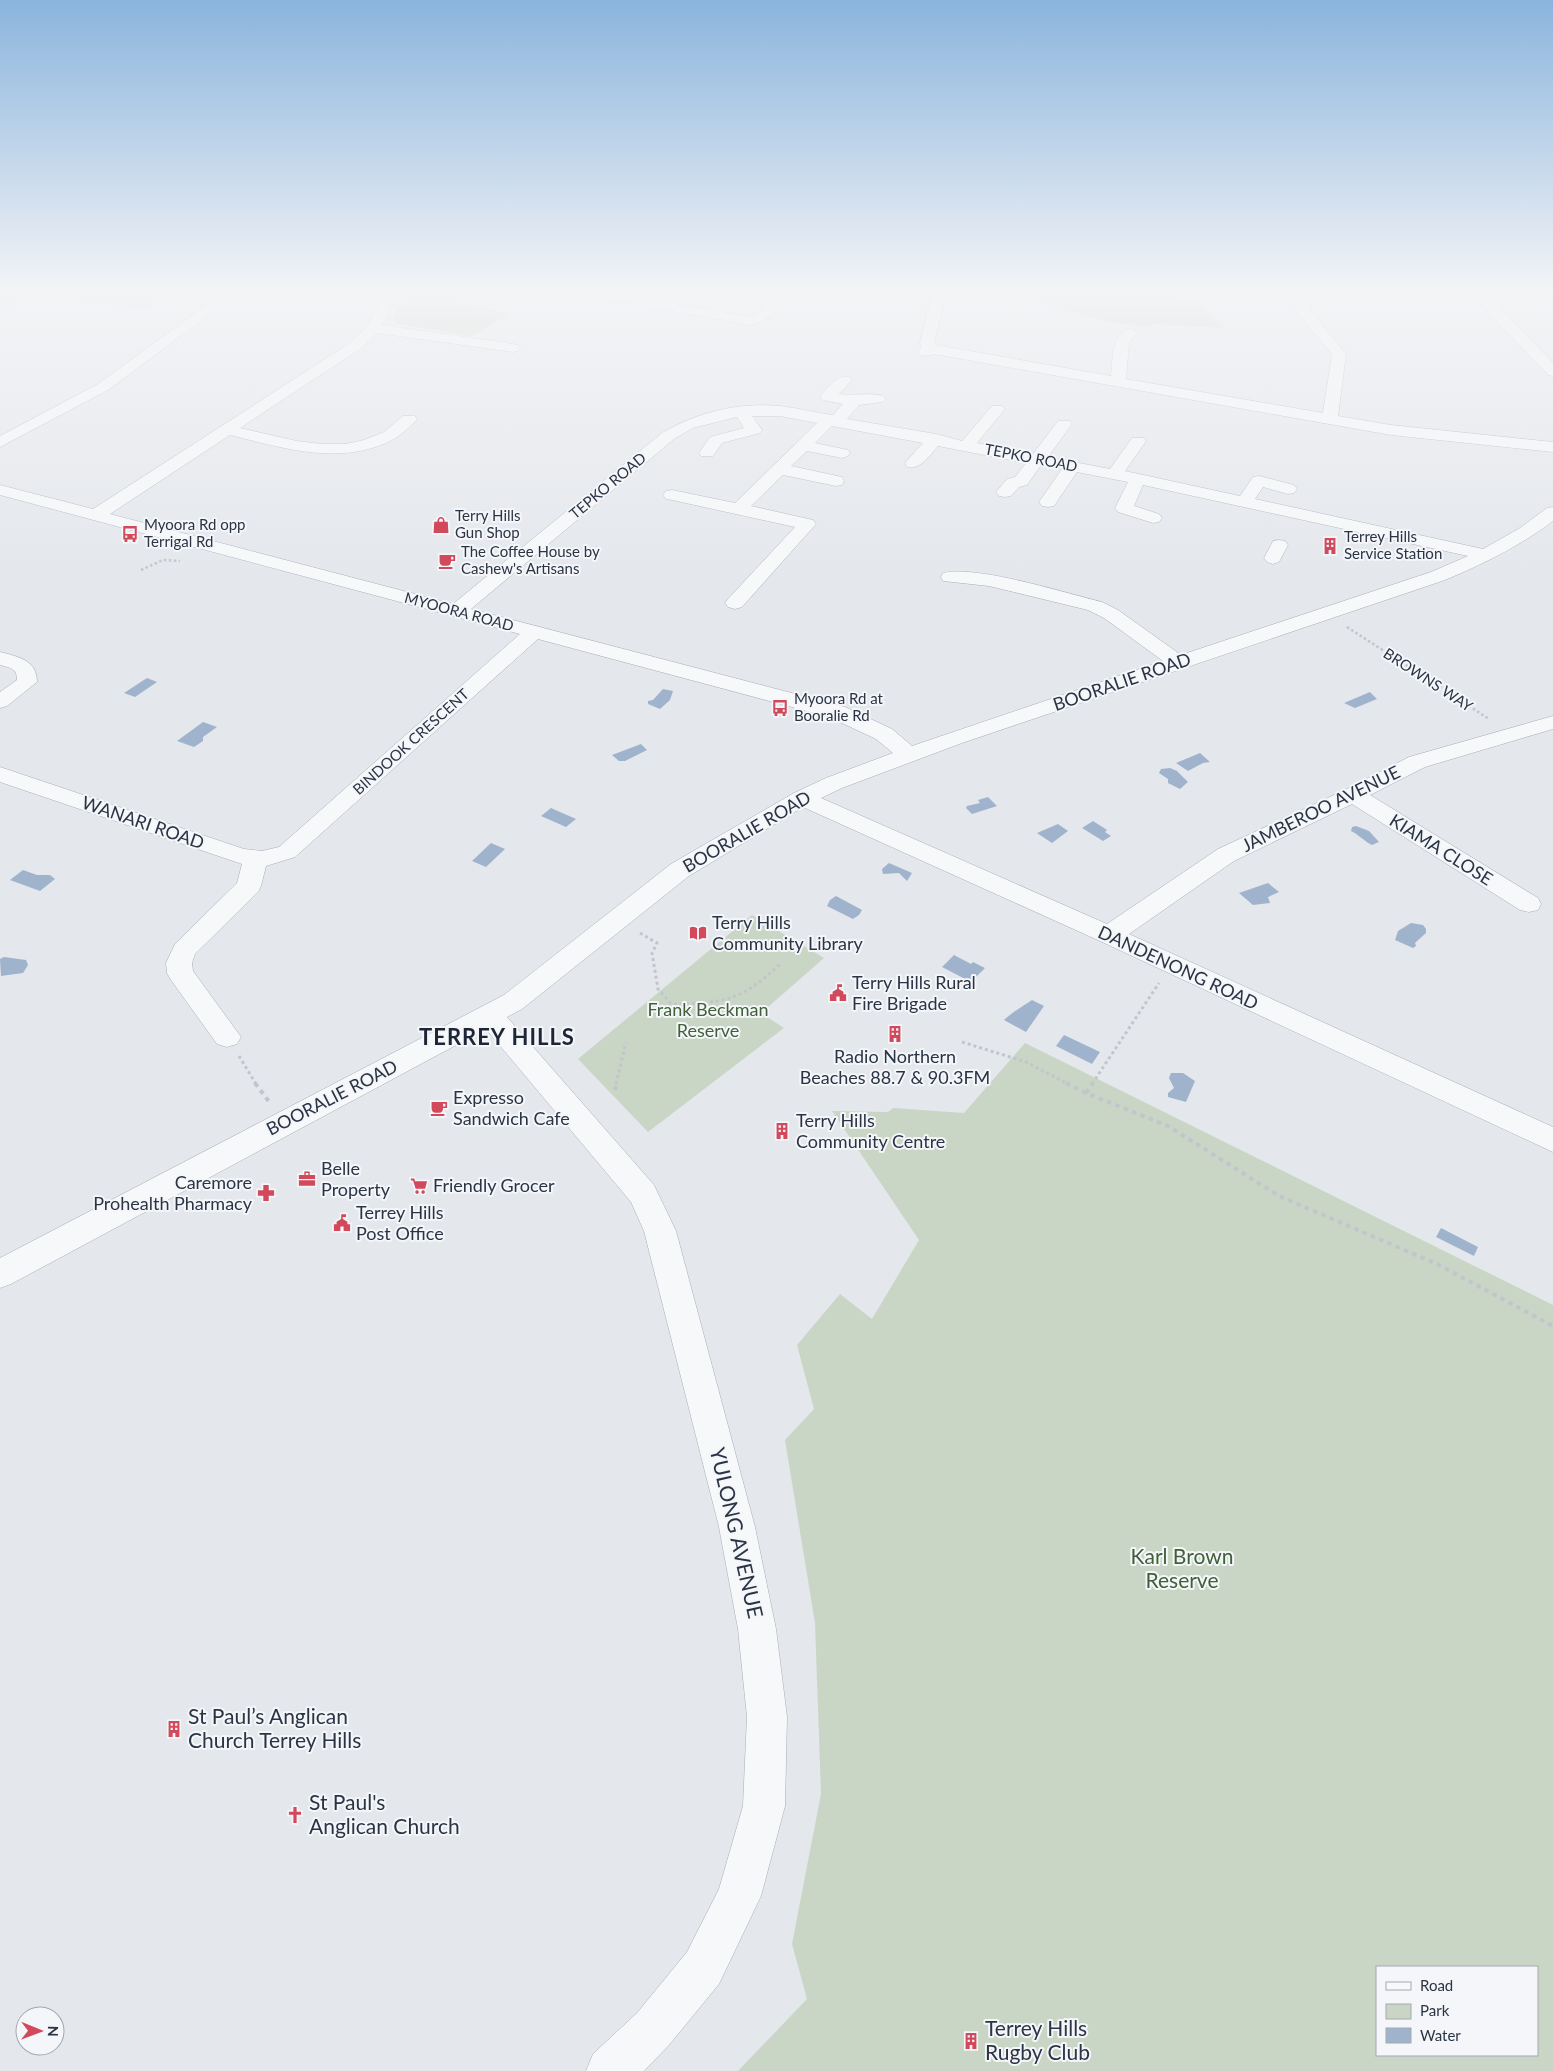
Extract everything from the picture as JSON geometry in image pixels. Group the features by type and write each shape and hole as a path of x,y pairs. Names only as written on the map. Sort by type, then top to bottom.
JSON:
{"street":[{"path":"0,442 103,387"},
{"path":"96,515 292,387"},
{"path":"838,387 828,397 854,402 878,399"},
{"path":"1145,387 1392,430 1553,447"},
{"path":"1330,419 1334,387"},
{"path":"739,509 804,445 854,402"},
{"path":"967,445 997,409"},
{"name":"TEPKO ROAD","path":"457,611 668,436 687,425 712,417 741,412 780,411 936,439 1140,479 1486,555"},
{"path":"707,453 716,440 754,430 741,412"},
{"path":"226,429 305,447 334,449 377,441 395,433 409,419"},
{"path":"1005,492 1013,483 1021,481 1064,424"},
{"path":"913,463 936,439"},
{"path":"1115,474 1138,442"},
{"path":"804,445 842,453"},
{"path":"1048,502 1073,466"},
{"path":"780,469 836,481"},
{"path":"1140,479 1132,487 1120,514 1153,518"},
{"path":"1244,502 1258,481 1288,489"},
{"name":"MYOORA ROAD","path":"0,490 838,712 884,734 909,755"},
{"path":"672,495 808,524 735,603"},
{"name":"BOORALIE ROAD","path":"0,1274 490,1014 533,988 680,870 802,798 834,783 954,738 1438,576 1486,555 1512,541 1553,512"},
{"path":"950,577 989,580 1095,606 1111,614 1178,663"},
{"name":"BINDOOK CRESCENT","path":"255,860 268,859 287,852 534,632"},
{"path":"0,658 22,665 27,672 27,682 0,702"},
{"name":"JAMBEROO AVENUE","path":"1109,936 1226,855 1353,795 1417,762 1553,722"},
{"name":"WANARI ROAD","path":"0,774 255,860"},
{"name":"KIAMA CLOSE","path":"1353,795 1529,904"},
{"name":"DANDENONG ROAD","path":"802,798 1171,964 1553,1140"},
{"path":"227,1037 180,973 179,962 184,950 249,886 255,860"},
{"name":"YULONG AVENUE","path":"490,1014 643,1194 660,1230 737,1527 757,1629 767,1717 764,1806 739,1896 703,1968 653,2029 610,2071"}],"path":[{"path":"141,570 163,560 180,561"},
{"name":"BROWNS WAY","path":"1345,625 1511,734"},
{"path":"640,933 657,943 652,953 658,988 671,1004 722,1001 738,997 757,986 781,963"},
{"path":"1086,1093 1171,964"},
{"path":"227,1037 251,1078 269,1102"},
{"path":"615,1090 626,1042"},
{"path":"962,1042 1026,1062 1086,1093 1168,1126 1280,1196 1437,1264 1553,1326"}],"green space":[{"name":"Frank Beckman Reserve","path":"752,915 824,958 761,1013 784,1028 648,1132 578,1059"},
{"name":"Karl Brown Reserve","path":"1025,1043 1553,1305 1553,2071 738,2071 807,1999 792,1944 821,1794 815,1623 785,1440 814,1409 797,1345 840,1294 872,1319 919,1240 832,1111 888,1112 893,1108 964,1113"}],"water":[{"path":"147,678 157,682 135,697 124,693"},
{"path":"663,689 673,691 670,700 660,709 648,704 648,701 653,700"},
{"path":"1370,692 1377,699 1355,708 1344,703"},
{"path":"203,722 217,727 203,737 203,741 194,747 177,741"},
{"path":"641,744 647,750 625,761 619,761 612,755"},
{"path":"1200,753 1210,762 1203,763 1188,771 1176,763"},
{"path":"1170,768 1177,771 1188,782 1180,789 1168,783 1168,779 1159,773 1161,769"},
{"path":"988,797 997,806 972,814 966,808 967,806 980,803 978,800"},
{"path":"551,808 576,819 566,827 541,816"},
{"path":"1093,821 1107,830 1105,832 1111,836 1103,841 1082,828"},
{"path":"1058,824 1068,831 1052,843 1037,833"},
{"path":"1356,826 1369,831 1379,842 1372,845 1351,831 1352,827"},
{"path":"491,843 505,849 486,867 472,861"},
{"path":"889,863 912,873 907,881 899,873 883,874 882,869"},
{"path":"23,870 37,875 50,875 55,879 40,891 10,880"},
{"path":"1268,883 1279,892 1268,897 1270,903 1253,905 1239,893"},
{"path":"836,896 862,910 859,915 853,919 827,906 830,900"},
{"path":"1411,923 1423,925 1426,929 1426,933 1415,943 1416,946 1413,948 1395,940 1398,931"},
{"path":"954,955 971,964 973,962 985,968 971,982 942,967"},
{"path":"4,957 26,960 28,965 23,973 1,976 0,959"},
{"path":"1032,1000 1044,1006 1026,1032 1004,1020 1014,1012"},
{"path":"1064,1035 1100,1052 1092,1064 1056,1046"},
{"path":"1171,1073 1183,1073 1195,1081 1186,1102 1168,1097 1168,1093 1174,1088 1169,1078"},
{"path":"1441,1228 1478,1247 1474,1256 1436,1237"}],"place":[{"name":"Terry Hills Gun Shop","path":"441,525"},
{"name":"Myoora Rd opp Terrigal Rd","path":"130,534"},
{"name":"Terrey Hills Service Station","path":"1330,546"},
{"name":"The Coffee House by Cashew's Artisans","path":"447,561"},
{"name":"Myoora Rd at Booralie Rd","path":"780,708"},
{"name":"Terry Hills Community Library","path":"698,933"},
{"name":"Terry Hills Rural Fire Brigade","path":"838,993"},
{"name":"Radio Northern Beaches 88.7 & 90.3FM","path":"895,1034"},
{"name":"Expresso Sandwich Cafe","path":"439,1108"},
{"name":"Terry Hills Community Centre","path":"782,1131"},
{"name":"Belle Property","path":"307,1179"},
{"name":"Friendly Grocer","path":"419,1186"},
{"name":"Caremore Prohealth Pharmacy","path":"266,1193"},
{"name":"Terrey Hills Post Office","path":"342,1223"},
{"name":"St Paul’s Anglican Church Terrey Hills","path":"174,1729"},
{"name":"St Paul's Anglican Church","path":"295,1815"},
{"name":"Terrey Hills Rugby Club","path":"971,2041"}],"district":[{"name":"TERREY HILLS","path":"497,1037"}]}
